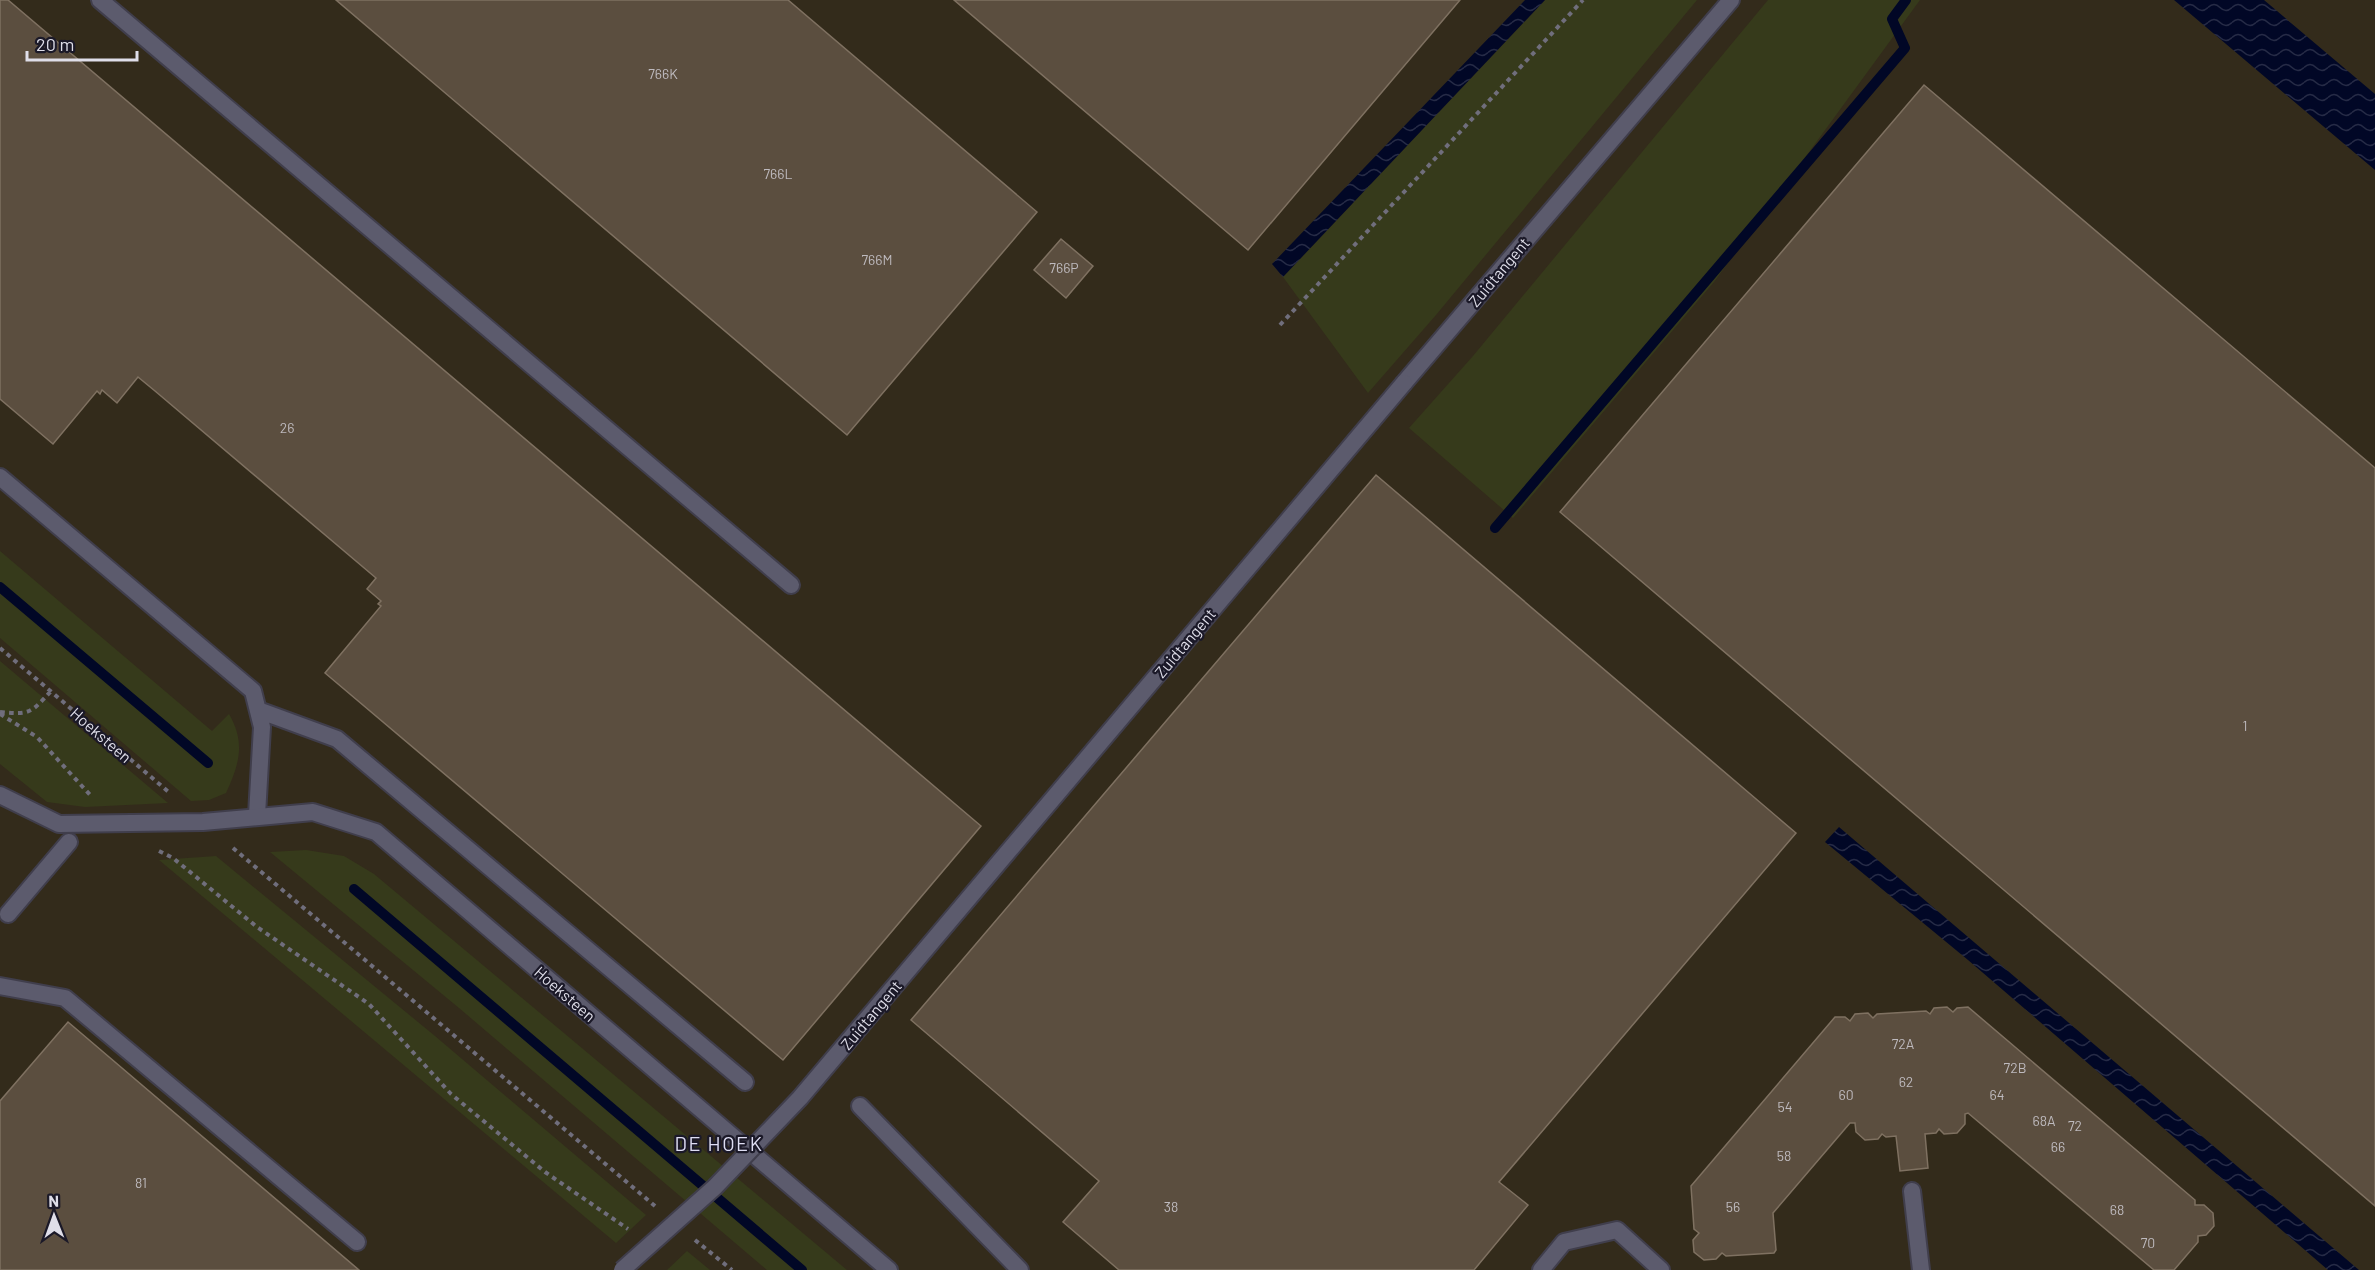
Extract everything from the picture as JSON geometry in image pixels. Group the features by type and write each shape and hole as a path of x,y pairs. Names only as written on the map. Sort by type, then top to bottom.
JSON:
{"street":[{"path":"100,0 791,585"},
{"name":"Zuidtangent","path":"622,1270 715,1187 800,1098 1731,0"},
{"path":"0,477 253,691 262,727 257,815"},
{"path":"258,710 337,739 745,1082"},
{"name":"Hoeksteen","path":"0,795 59,824 203,822 257,815 313,812 376,832 889,1270"},
{"path":"9,915 69,842"},
{"path":"0,986 65,998 357,1242"},
{"path":"860,1106 1020,1270"},
{"path":"1912,1191 1921,1270"},
{"path":"1541,1270 1564,1242 1617,1230 1661,1270"}],"path":[{"path":"1280,325 1583,0"},
{"name":"Hoeksteen","path":"0,648 664,1214"},
{"path":"0,713 20,714 33,710 51,691"},
{"path":"0,713 37,737 90,795 110,825"},
{"path":"152,847 172,858 257,927 369,1004 451,1094 545,1172 631,1230"},
{"path":"690,1235 732,1270"}],"shaded area":[{"path":"0,0 2375,0 2375,1270 0,1270"}],"green space":[{"path":"1545,0 1697,0 1436,315 1368,393 1283,277"},
{"path":"1768,0 1920,0 1714,282 1513,518 1409,428 1473,356"},
{"path":"0,551 212,731 229,714 238,735 239,754 226,793 209,800 191,801 0,638"},
{"path":"0,661 168,803 85,807 47,802 0,764"},
{"path":"306,850 344,856 374,874 847,1270 767,1270 459,1008 270,852"},
{"path":"216,856 435,1036 646,1215 616,1243 159,860"},
{"path":"687,1251 710,1270 667,1270"}],"water":[{"path":"1525,0 1545,0 1283,277 1272,264"},
{"path":"2174,0 2264,0 2375,94 2375,170"},
{"path":"1839,827 2359,1270 2328,1270 1968,960 1825,842"}],"building":[{"path":"0,0 8,0 981,826 783,1060 325,673 381,606 378,604 381,601 367,589 376,578 155,391 138,377 117,403 102,390 100,394 97,391 53,444 0,399"},
{"path":"336,0 788,0 1037,212 847,435"},
{"path":"954,0 1460,0 1248,250"},
{"path":"1924,85 2375,468 2375,1206 1560,512"},
{"path":"1061,239 1093,266 1066,298 1034,270"},
{"path":"1376,475 1796,833 1499,1182 1528,1205 1474,1270 1119,1270 1063,1222 1099,1181 911,1020"},
{"path":"1947,1007 1953,1012 1957,1008 1968,1007 2195,1200 2195,1205 2204,1205 2213,1213 2214,1226 2206,1235 2198,1236 2198,1242 2174,1270 2154,1270 1968,1113 1965,1114 1965,1124 1957,1133 1944,1134 1939,1129 1936,1133 1925,1134 1928,1168 1900,1171 1896,1136 1886,1137 1882,1134 1878,1139 1865,1140 1856,1132 1855,1123 1850,1123 1773,1213 1776,1250 1774,1253 1726,1256 1722,1253 1716,1259 1704,1260 1694,1252 1693,1240 1699,1233 1694,1229 1691,1186 1835,1017 1845,1017 1850,1021 1855,1014 1868,1013 1873,1018 1877,1014 1926,1011 1930,1014 1934,1008"},
{"path":"68,1022 359,1270 0,1270 0,1101"}],"waterway":[{"path":"1495,528 1905,48 1892,19 1906,0"},
{"path":"0,587 208,763"},
{"path":"354,889 802,1270"}],"district":[{"name":"DE HOEK","path":"719,1144"}]}
